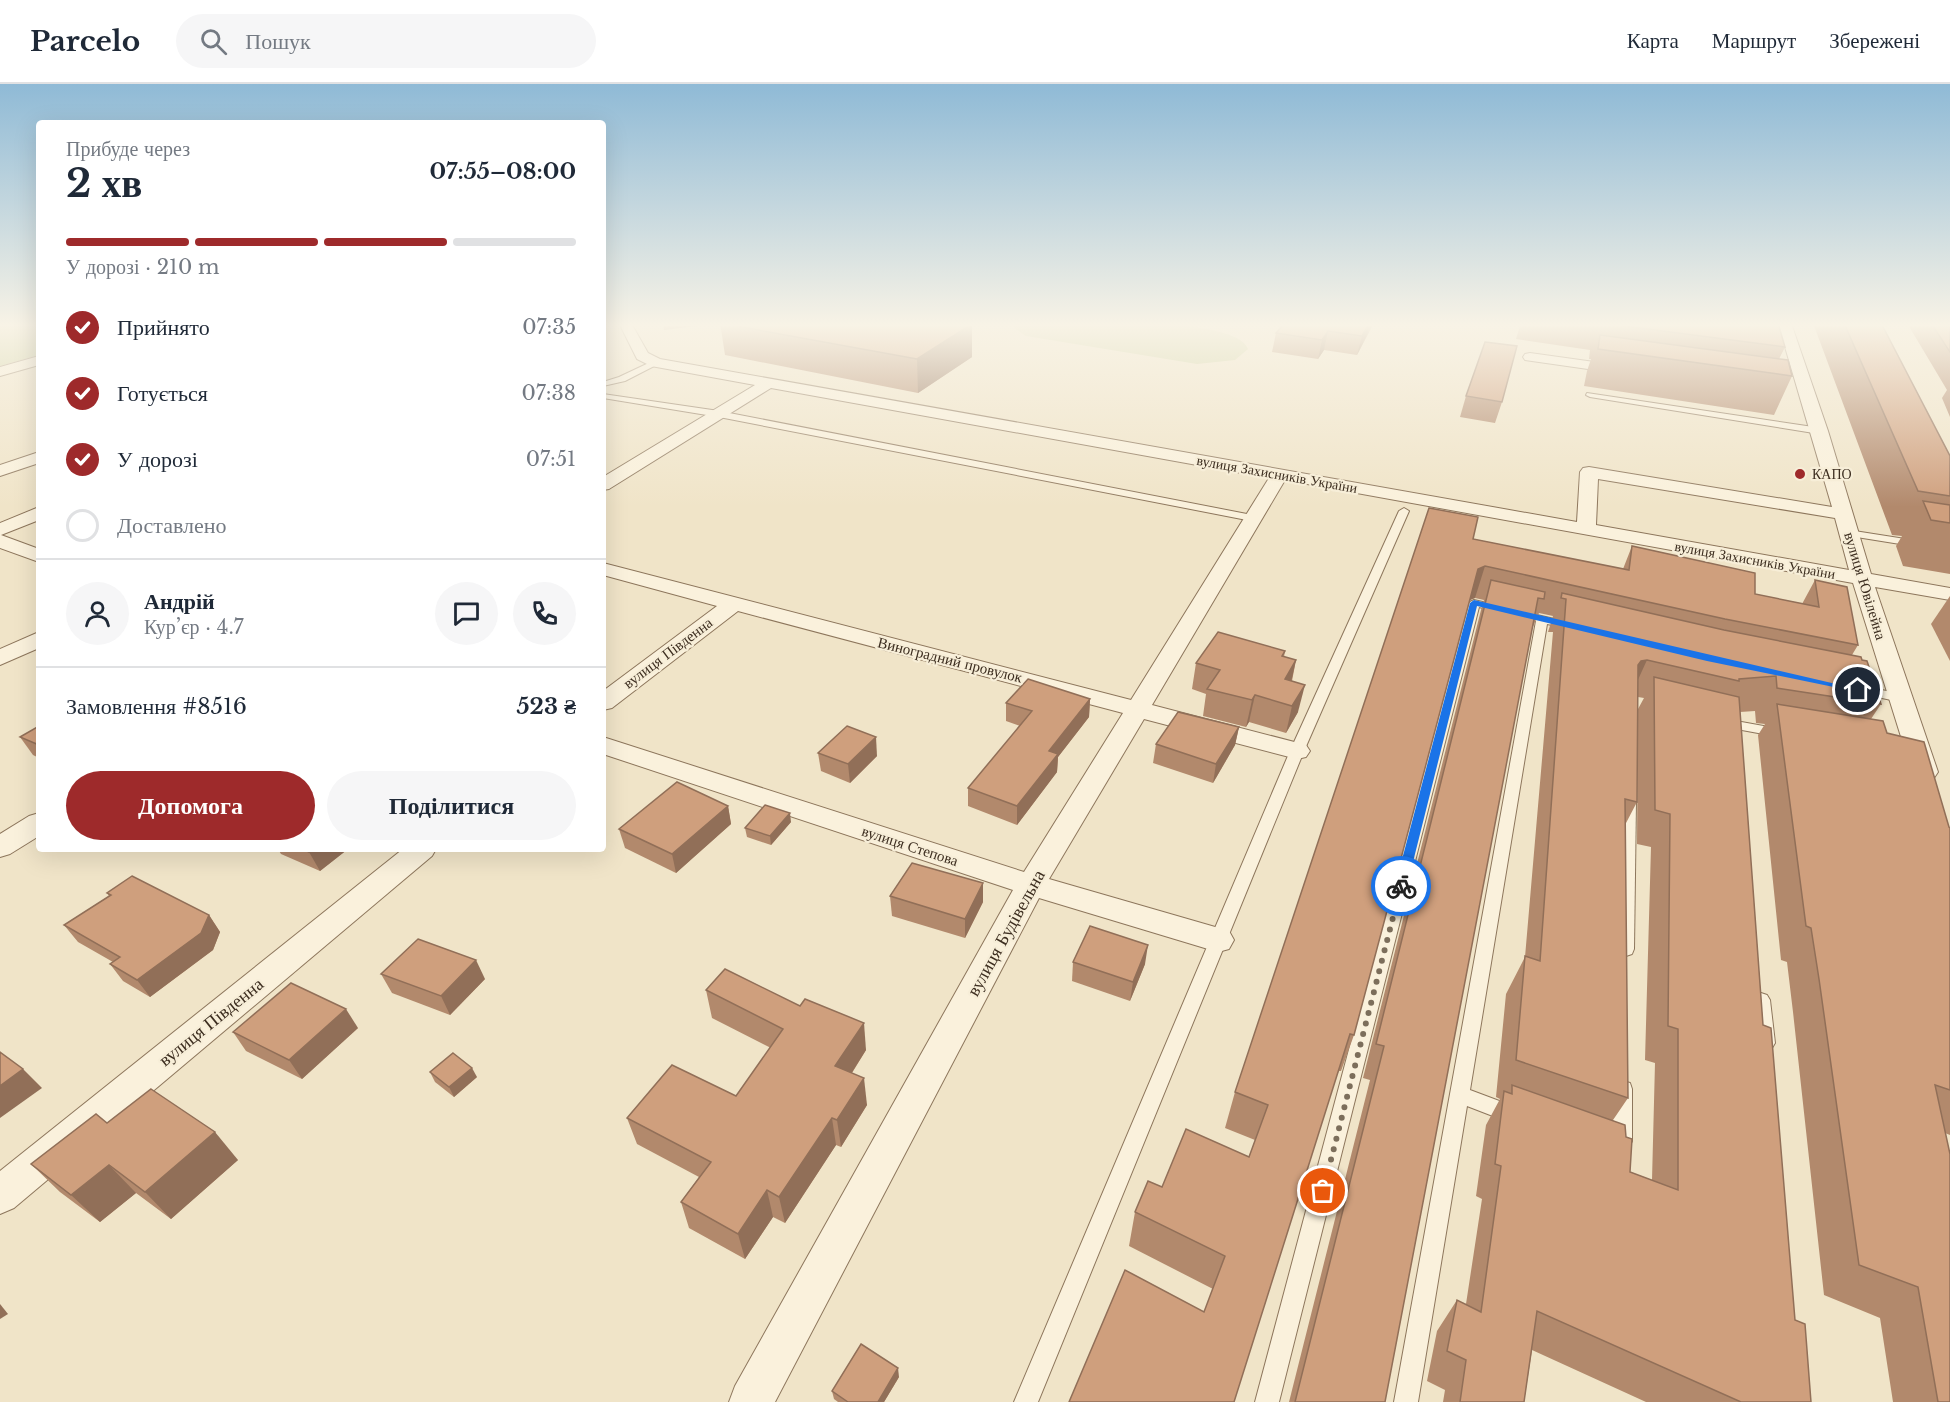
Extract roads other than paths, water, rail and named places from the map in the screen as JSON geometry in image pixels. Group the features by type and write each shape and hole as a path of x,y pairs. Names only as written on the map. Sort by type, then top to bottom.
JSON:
{"street":[{"path":"606,483 767,385"},
{"name":"вулиця Захисників України","path":"777,385 1950,594"},
{"name":"вулиця Ювілейна","path":"1797,385 1799,394 1820,431 1845,524 1930,787"},
{"path":"0,471 36,458"},
{"path":"1586,530 1589,472 1845,524"},
{"name":"вулиця Будівельна","path":"751,1402 1031,885 1279,475"},
{"path":"0,530 36,514"},
{"path":"0,542 36,555"},
{"name":"Виноградний провулок","path":"606,570 1297,751"},
{"name":"вулиця Південна","path":"606,701 732,604"},
{"path":"0,658 36,640"},
{"name":"вулиця Степова","path":"606,746 1031,885 1218,940"},
{"path":"0,847 36,825"},
{"name":"вулиця Південна","path":"0,1195 418,852"}],"lane":[{"path":"1590,395 1820,431"},
{"path":"606,396 719,414 1252,518"},
{"path":"1026,1402 1297,751 1404,511"},
{"path":"1845,524 1950,549"},
{"path":"1267,1402 1474,603 1586,630"},
{"path":"1406,1402 1542,619"},
{"path":"1844,687 1901,699"},
{"path":"1709,720 1732,731 1791,734"},
{"path":"1896,752 1920,756"},
{"path":"1626,963 1629,784"},
{"path":"1759,980 1767,1061"},
{"path":"1611,1150 1622,1154 1624,1070"},
{"path":"1460,1095 1524,1118"}],"place":[{"name":"КАПО","path":"1800,474"}]}
